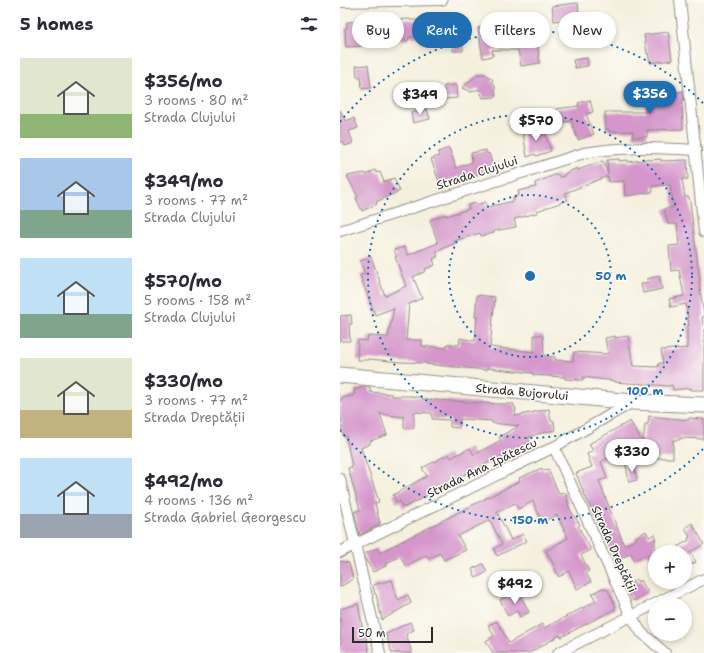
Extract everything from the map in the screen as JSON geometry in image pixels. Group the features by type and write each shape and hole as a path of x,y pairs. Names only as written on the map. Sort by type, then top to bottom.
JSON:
{"street":[{"path":"340,2 442,0"},
{"path":"680,0 704,232"},
{"name":"Strada Clujului","path":"340,231 584,153 604,149 638,148 696,150"},
{"name":"Strada Bujorului","path":"340,375 633,402 704,405"},
{"name":"Strada Ana Ipătescu","path":"340,552 554,447 633,402"},
{"name":"Strada Dreptății","path":"554,447 631,616 641,632 664,653"},
{"path":"340,479 380,653"},
{"path":"558,653 704,579"}],"building":[{"path":"578,3 579,12 558,12 558,21 554,21 552,6"},
{"path":"404,19 412,20 412,37 409,37 409,40 404,40"},
{"path":"347,22 352,22 352,47 346,47 345,28 347,28"},
{"path":"478,28 480,28 480,40"},
{"path":"668,32 672,60 650,63 644,35"},
{"path":"453,48 463,48 463,51 453,51"},
{"path":"481,48 538,48 540,63 521,66 518,50 492,50 493,56 483,58"},
{"path":"587,58 588,66 575,68 573,60"},
{"path":"368,65 371,88 362,89 361,77 357,77 356,66"},
{"path":"478,74 486,74 493,80 492,82 495,85 496,97 483,98 479,89 471,92 462,88"},
{"path":"456,85 457,98 445,99 444,86"},
{"path":"662,86 664,95 683,91 683,129 647,130 647,137 633,137 633,131 609,132 609,129 606,130 605,112 646,112 643,94 654,92 653,88"},
{"path":"590,100 593,112 586,114 594,134 578,140 571,121 557,123 556,109 579,106 578,103"},
{"path":"427,109 430,119 413,123 411,113"},
{"path":"340,110 345,121 354,118 358,128 349,131 353,143 345,146 343,141 340,142"},
{"path":"542,126 551,151 536,156 535,154 527,157 523,133"},
{"path":"449,148 456,168 472,162 471,153 486,150 487,154 489,153 494,170 475,175 475,173 462,178 461,176 440,184 431,159 439,156 438,152"},
{"path":"619,159 619,161 628,160 628,162 649,159 661,159 661,161 687,160 688,179 682,179 685,197 689,197 690,202 704,315 704,317 702,317 704,332 704,390 691,390 691,388 673,390 672,385 668,386 615,382 583,377 583,380 565,379 565,377 533,375 533,373 487,368 487,370 426,363 369,359 357,360 358,340 367,341 368,336 388,337 394,308 375,315 360,275 365,274 360,261 371,257 385,296 406,286 395,257 397,257 394,250 404,247 408,255 438,243 430,220 446,214 446,216 469,209 468,205 476,203 477,205 485,202 487,207 514,201 513,197 519,195 518,191 536,187 535,183 557,174 560,177 564,176 564,174 577,168 578,170 603,161 608,174 607,160","holes":["608,176 609,182 624,181 625,196 653,192 652,186 670,185 674,207 664,209 668,224 677,224 679,245 669,246 671,271 679,270 684,296 669,299 671,307 686,304 689,326 687,326 687,348 661,350 663,363 659,363 658,367 633,366 628,336 605,338 608,354 574,352 573,361 555,360 555,357 544,356 543,335 534,335 534,352 490,347 495,297 477,295 475,341 460,338 459,345 447,344 446,348 422,346 422,340 406,340 409,304 422,298 413,277 426,271 425,269 435,265 433,259 438,256 436,252 455,243 454,241 480,233 481,236 494,233 494,231 516,227 514,219 537,213 537,211 568,200 565,193"]},
{"path":"375,170 377,173 380,172 384,182 394,178 400,191 376,202 377,204 362,211 356,198 358,197 347,176 365,173 366,175"},
{"path":"659,276 662,289 643,293 641,284 648,282 647,279"},
{"path":"351,315 352,324 349,324 350,341 340,341 340,316"},
{"path":"360,387 370,387 370,392 392,394 392,396 413,396 422,397 422,399 514,404 514,407 516,408 515,416 549,409 551,421 554,421 555,430 537,434 528,438 530,441 509,454 508,452 492,463 491,461 474,471 474,469 403,508 400,501 397,503 393,495 427,476 422,468 449,454 451,458 470,448 474,455 501,440 499,437 519,426 492,423 492,421 460,419 459,428 450,427 450,420 432,419 432,413 414,412 414,428 404,428 404,417 380,414 387,435 370,441 370,444 361,448 379,502 375,503 380,524 360,535 354,512 360,510 348,468 352,467 346,436 344,437 340,424 342,423 340,399 354,395 355,389 360,389"},
{"path":"649,416 689,420 689,418 704,419 704,439 680,438 680,440 673,440 673,458 633,460 637,480 629,482 623,449 601,462 607,478 599,481 624,545 636,540 635,538 646,531 649,537 655,534 655,545 648,545 648,557 647,554 634,560 631,553 616,561 585,496 576,473 592,467 587,454 593,451 589,444 630,421 643,443 645,424 648,424"},
{"path":"542,468 543,471 548,469 559,494 566,493 569,508 580,525 578,526 591,550 581,555 589,571 586,573 591,582 577,589 569,571 559,577 546,551 568,538 557,515 542,522 533,501 518,509 515,503 497,512 511,540 523,534 527,541 497,556 494,549 502,544 490,520 458,536 466,550 444,560 440,553 428,559 426,555 406,566 400,556 385,564 386,566 373,572 367,563 364,554 377,548 379,553 520,481 519,478"},
{"path":"692,523 704,544 692,551 692,545 681,545 689,540 688,538 690,537 685,528"},
{"path":"692,555 696,562 692,564"},
{"path":"340,561 349,563 353,579 340,587"},
{"path":"483,564 487,572 476,578 472,569"},
{"path":"637,579 638,582 641,580 648,593 633,601 626,588"},
{"path":"392,580 398,600 408,595 411,603 382,620 373,585"},
{"path":"602,588 608,590 615,605 615,609 561,637 560,635 529,653 493,653 486,641 494,636 488,625 497,621 509,643 542,624 544,628 596,601 592,594"},
{"path":"518,591 529,612 520,617 517,611 508,616 500,600"},
{"path":"358,604 369,653 340,653 340,628 342,627 340,620 340,609"},
{"path":"410,622 414,630 406,634 412,653 392,653 386,634"}]}
